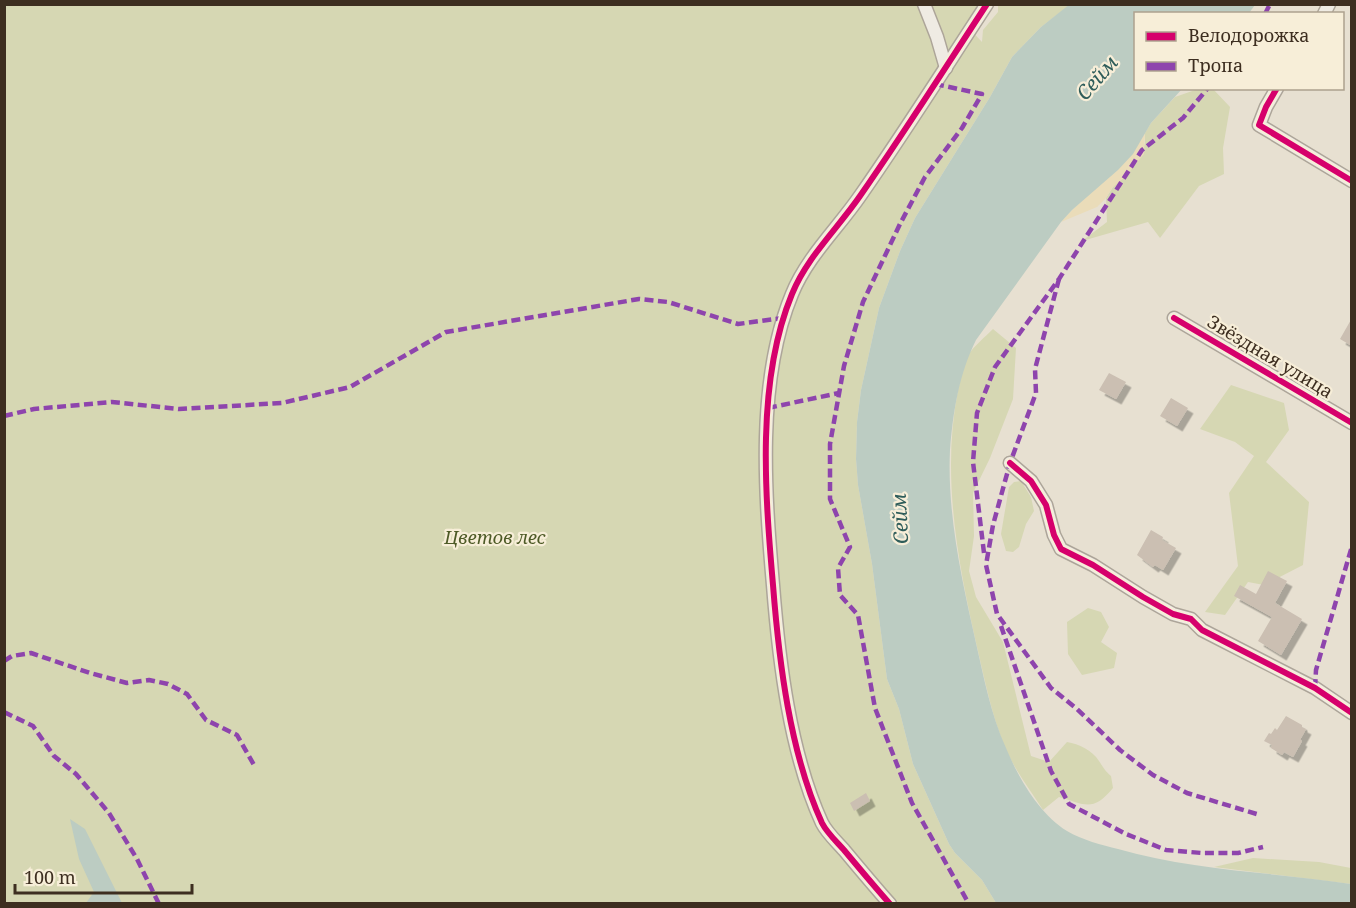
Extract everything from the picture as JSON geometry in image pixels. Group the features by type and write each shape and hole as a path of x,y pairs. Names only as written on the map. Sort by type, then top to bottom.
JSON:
{"street":[{"path":"924,4 946,68"},
{"path":"890,903 824,827 810,795 795,736 779,653 768,527 768,408 773,360 783,318 794,291 821,247 858,198 987,4"},
{"path":"1276,90 1266,106 1259,125 1352,181"},
{"name":"Звёздная улица","path":"1174,318 1352,423"},
{"path":"1010,463 1031,481 1046,505 1054,535 1061,549 1093,565 1173,614 1191,619 1202,630 1315,688 1352,713"}],"green space":[{"name":"Цветов лес","path":"979,4 966,25 982,42 983,30 998,12 998,5 1070,5 1041,27 1012,57 915,218 879,308 861,390 856,459 887,679 899,709 913,764 949,844 982,880 996,903 5,904 5,5"},
{"path":"1195,90 1214,90 1230,107 1223,148 1224,174 1199,186 1160,238 1148,222 1082,241 1107,222 1106,198 1115,184 1126,176 1145,144 1145,133 1151,123 1175,97"},
{"path":"993,329 1016,348 1013,399 990,458 973,493 974,536 969,571 976,597 1003,642 1031,756 1049,762 1067,742 1089,751 1111,776 1113,788 1094,804 1083,804 1059,797 1043,810 1018,772 1000,736 970,615 954,519 951,455 953,422 966,359 973,348"},
{"path":"1231,385 1284,403 1289,430 1266,462 1309,502 1303,565 1264,585 1248,582 1225,615 1205,612 1238,566 1229,493 1254,456 1235,442 1200,429"},
{"path":"1021,481 1031,497 1034,511 1026,524 1019,547 1013,552 1006,551 1001,534 1009,487 1014,482"},
{"path":"1088,608 1101,612 1109,627 1101,642 1117,653 1114,668 1082,675 1068,654 1067,622"},
{"path":"1253,858 1319,862 1351,868 1351,884 1214,867"}],"sand":[{"path":"1145,133 1144,154 1126,176 1112,188 1106,198 1097,207 1061,222 1127,159"}],"water":[{"name":"Сейм","path":"1070,4 1255,5 1250,12 1134,12 1134,90 1181,90 1151,123 1133,154 1061,222 976,340 965,366 951,436 950,474 953,523 966,595 996,723 1011,759 1030,794 1047,815 1067,831 1105,846 1176,862 1351,884 1351,903 996,903 982,880 949,844 913,764 899,709 887,679 872,564 858,485 857,422 861,390 879,308 915,218 1012,57 1041,27"},
{"path":"70,819 85,829 122,903 86,903 94,892 79,859"}],"building":[{"path":"1352,318 1352,346 1340,339"},
{"path":"1109,373 1126,382 1116,399 1099,390"},
{"path":"1171,398 1188,408 1177,426 1160,416"},
{"path":"1151,530 1176,548 1163,570 1155,565 1153,567 1137,555"},
{"path":"1268,571 1287,581 1275,603 1302,619 1281,655 1258,641 1272,617 1234,596 1240,585 1256,594"},
{"path":"1286,716 1306,729 1293,757 1284,752 1282,755 1264,741 1269,733 1271,734 1275,728 1277,730"},
{"path":"866,793 870,801 854,811 850,803"}],"marked path":[{"path":"1266,12 1270,4"},
{"path":"935,84 982,94 962,128 925,177 863,302 844,366 830,444 830,499 850,547 838,568 840,595 858,615 875,708 912,803 969,904"},
{"path":"984,553 973,462 977,413 995,367 1059,279 1142,150 1183,118 1206,90"},
{"path":"1059,279 1035,369 1036,393 1010,463 993,525 986,565 997,614 1051,688 1120,750 1153,775 1187,793 1260,815"},
{"path":"4,416 34,409 112,402 179,409 282,403 350,387 446,332 639,299 668,302 738,324 783,318"},
{"path":"768,408 839,393"},
{"path":"1315,688 1316,670 1352,546"},
{"path":"1001,626 1051,771 1069,804 1126,834 1166,850 1238,853 1263,847"},
{"path":"4,661 12,656 31,653 127,683 149,680 168,684 187,694 206,720 237,735 254,765"},
{"path":"4,712 33,726 54,756 76,774 109,813 137,859 159,904"}],"cycle path":[{"path":"890,904 824,827 811,796 794,737 779,645 770,550 766,475 768,400 781,328 798,280 876,172 987,4"},
{"path":"1276,90 1259,125 1352,181"},
{"path":"1174,318 1352,423"},
{"path":"1010,463 1031,481 1046,505 1054,535 1061,549 1093,565 1173,614 1191,619 1202,630 1315,688 1352,713"}]}
